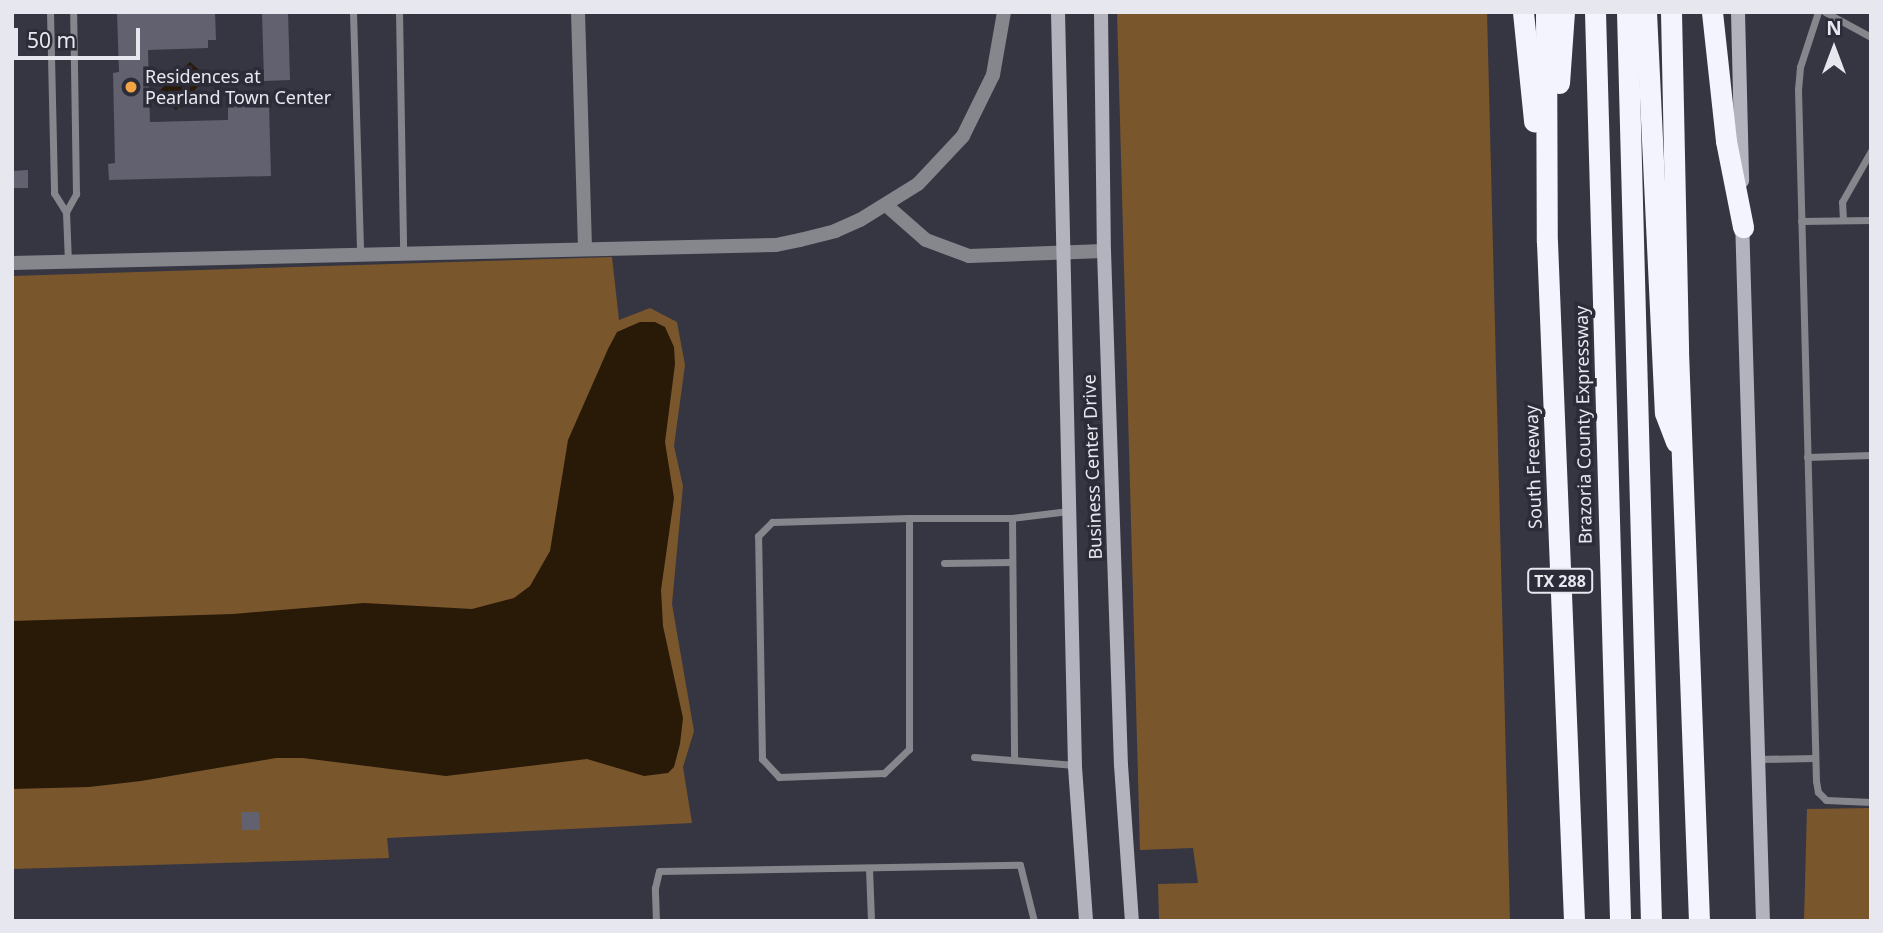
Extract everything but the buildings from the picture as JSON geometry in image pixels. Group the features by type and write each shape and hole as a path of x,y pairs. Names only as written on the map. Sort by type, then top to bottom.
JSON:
{"highway":[{"path":"1523,12 1547,242"},
{"name":"South Freeway","path":"1546,12 1547,242 1574,921"},
{"path":"1547,242 1564,12"},
{"name":"Brazoria County Expressway","path":"1595,12 1620,921"},
{"path":"1627,12 1651,921"},
{"path":"1646,12 1665,413 1682,457"},
{"path":"1671,12 1682,457 1699,921"},
{"path":"1712,12 1726,141 1743,227"}],"street":[{"path":"579,12 585,249"},
{"path":"12,263 776,245 835,231 886,205 918,184 963,136 993,75 1004,12"},
{"name":"Business Center Drive","path":"1058,12 1075,765 1086,921"},
{"name":"Business Center Drive","path":"1101,12 1104,251 1121,765 1132,921"},
{"path":"1738,12 1763,921"},
{"path":"886,205 926,240 969,256 1065,255 1104,251"}],"lane":[{"path":"50,12 54,193 66,212 68,262"},
{"path":"66,212 76,194 72,12"},
{"path":"353,12 360,255"},
{"path":"399,12 403,253"},
{"path":"1818,12 1800,67 1798,89 1815,758 1818,792 1826,800 1871,802"},
{"path":"1825,12 1871,37"},
{"path":"1843,220 1842,202 1871,151"},
{"path":"1801,221 1871,220"},
{"path":"1807,457 1871,455"},
{"path":"908,518 909,749 884,773 779,777 762,759 758,536 772,522 908,518 1012,518 1070,511"},
{"path":"1012,518 1014,760"},
{"path":"944,563 1012,562"},
{"path":"974,757 1075,765"},
{"path":"1757,759 1815,758"},
{"path":"656,921 655,888 659,871 1020,865 1034,921"},
{"path":"869,868 871,921"}],"shaded area":[{"path":"1117,12 1487,12 1510,921 1159,921 1158,884 1198,883 1193,848 1140,850"},
{"path":"190,62 207,77 176,110 156,94"},
{"path":"612,257 619,320 650,308 677,322 685,365 674,446 683,486 672,604 694,731 683,767 692,823 387,838 389,858 12,869 12,276"},
{"path":"640,322 655,322 665,327 674,347 675,364 665,442 674,498 661,590 663,626 683,718 674,767 668,773 644,776 587,759 446,776 303,758 276,758 141,781 89,787 12,789 12,621 233,614 364,603 472,609 514,598 530,586 550,551 568,440 608,349 617,332"},
{"path":"1871,808 1871,921 1804,921 1807,809"}],"place":[{"name":"Residences at Pearland Town Center","path":"131,87"}]}
